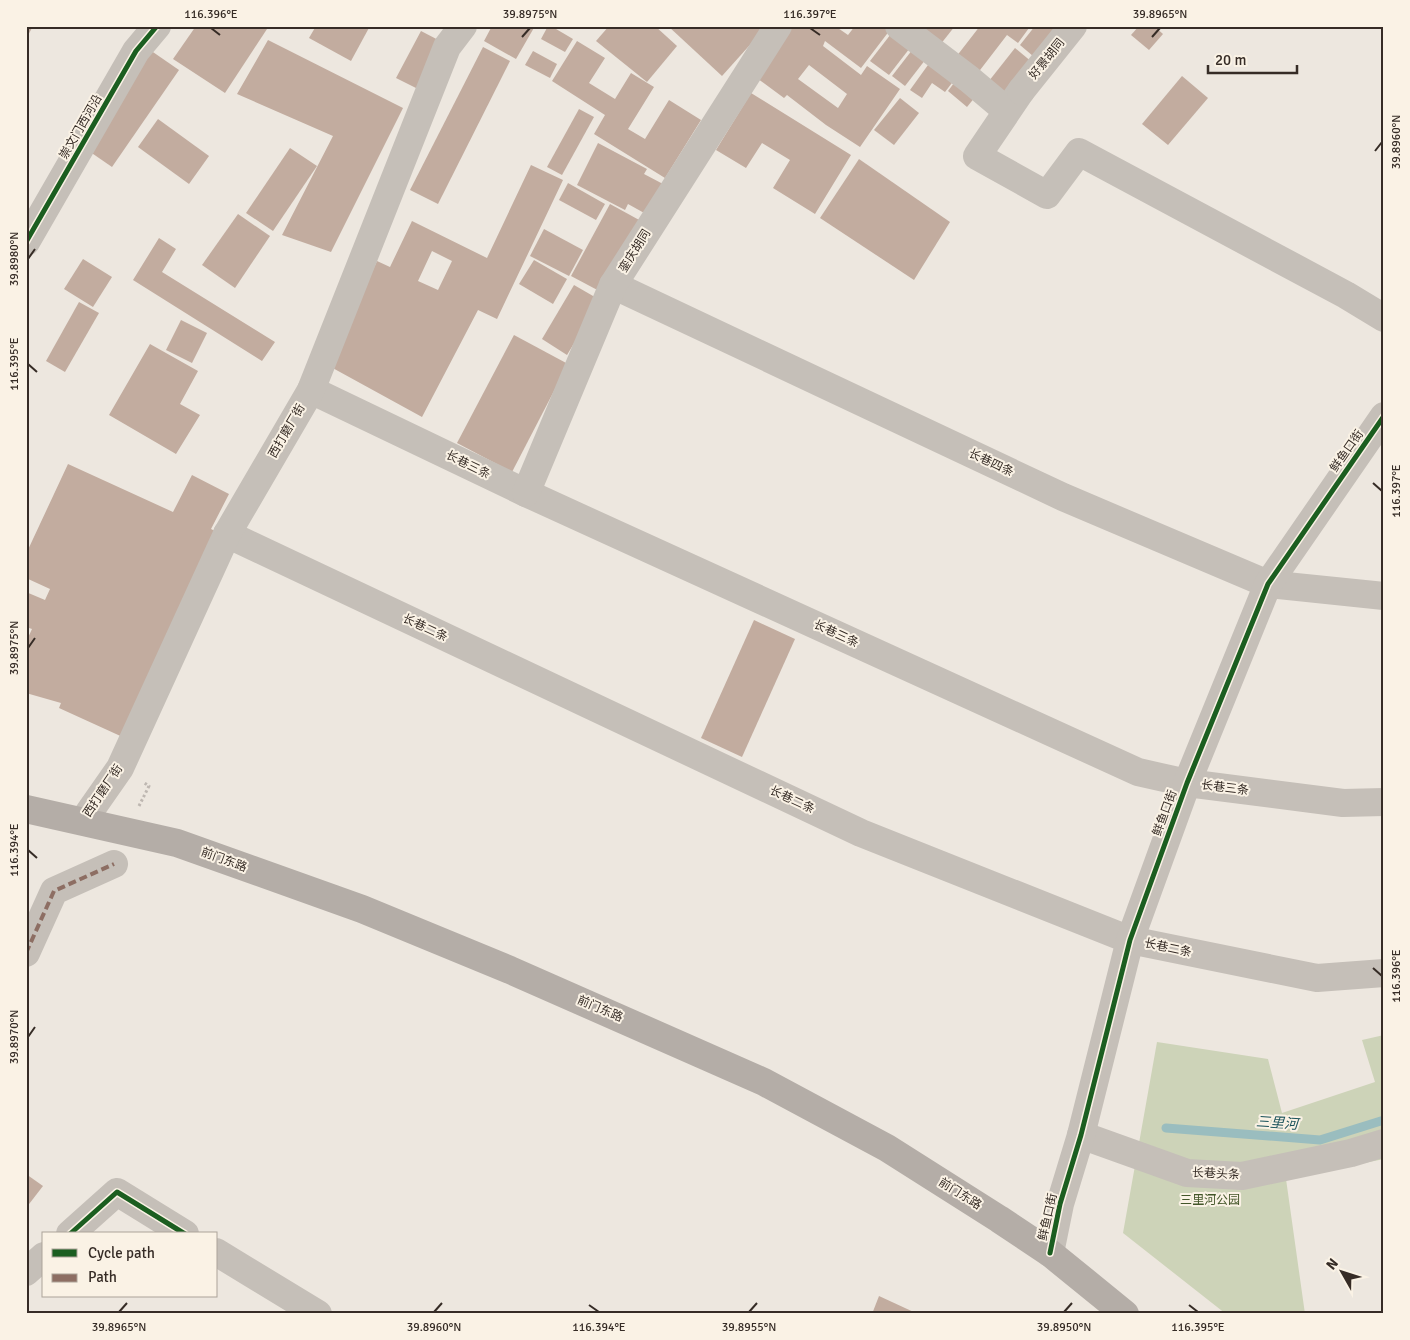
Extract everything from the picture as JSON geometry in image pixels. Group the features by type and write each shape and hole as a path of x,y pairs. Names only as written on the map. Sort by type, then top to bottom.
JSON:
{"main road":[{"name":"前门东路","path":"26,809 177,843 362,910 510,970 764,1082 887,1148 999,1219 1050,1254 1125,1314"}],"street":[{"name":"崇文门西河沿","path":"26,242 136,51 157,26"},
{"name":"西打磨厂街","path":"83,821 120,768 227,534 311,390 447,47 463,26"},
{"name":"銮庆胡同","path":"526,493 613,285 778,26"},
{"path":"899,26 969,79 1007,111 1021,91"},
{"name":"好景胡同","path":"1021,91 1073,26"},
{"path":"1021,91 976,156 1047,195 1079,152 1346,295 1384,318"},
{"name":"长巷四条","path":"613,285 1063,497 1268,584 1384,596"},
{"name":"长巷三条","path":"311,390 526,493 1138,772 1187,783 1344,803 1384,802"},
{"name":"鲜鱼口街","path":"1050,1254 1060,1204 1081,1135 1130,940 1187,783 1268,584 1384,416"},
{"name":"长巷二条","path":"227,534 861,833 1130,940 1317,978 1384,973"},
{"path":"26,953 54,891 114,864"},
{"name":"长巷头条","path":"1081,1135 1187,1172 1242,1176 1351,1153 1384,1143"},
{"path":"72,1232 117,1192 182,1232"},
{"path":"218,1253 318,1314"},
{"path":"26,1272 42,1258"}],"green space":[{"name":"三里河公园","path":"1384,1035 1384,1159 1286,1179 1305,1314 1226,1314 1123,1233 1157,1042 1268,1059 1282,1113 1375,1082 1362,1040"}],"building":[{"path":"26,26 33,26 26,39"},
{"path":"196,26 269,26 225,93 173,59"},
{"path":"316,26 370,26 351,61 309,38"},
{"path":"492,26 535,26 516,59 484,41"},
{"path":"548,26 573,39 565,52 541,39"},
{"path":"609,26 655,26 677,46 647,82 596,41"},
{"path":"668,26 767,26 722,76"},
{"path":"790,26 835,26 848,35 855,26 893,26 861,68 825,41 823,46 861,75 867,66 900,89 860,147 826,125 787,95 784,98 754,76","holes":["809,65 847,94 838,108 798,79"]},
{"path":"906,26 955,26 936,50"},
{"path":"980,26 1026,26 1029,28 1018,43 1007,35 977,74 956,57"},
{"path":"1035,26 1068,26 1040,62 1020,45"},
{"path":"1139,26 1154,26 1163,34 1149,50 1131,35"},
{"path":"894,30 913,44 889,75 870,61"},
{"path":"421,31 446,44 422,91 396,78"},
{"path":"268,40 403,108 331,252 282,235 333,136 237,94"},
{"path":"577,41 605,58 589,83 615,99 631,73 654,87 628,129 645,139 669,100 701,120 665,178 594,134 605,115 552,81"},
{"path":"916,45 929,55 905,86 892,76"},
{"path":"483,47 510,61 438,204 410,190"},
{"path":"1015,48 1039,68 1010,106 985,86"},
{"path":"150,50 179,70 112,167 83,147"},
{"path":"533,51 557,64 550,78 525,65"},
{"path":"933,58 958,75 945,92 932,83 922,98 910,90"},
{"path":"960,75 980,91 967,107 948,91"},
{"path":"1182,76 1208,98 1168,145 1142,124"},
{"path":"751,93 851,155 815,214 773,188 790,160 762,143 746,168 716,150"},
{"path":"900,98 919,113 894,145 874,130"},
{"path":"579,109 594,117 562,175 547,167"},
{"path":"158,119 209,156 189,184 138,147"},
{"path":"598,143 647,169 644,174 663,184 646,214 628,204 625,210 577,185"},
{"path":"290,148 317,166 273,231 246,213"},
{"path":"859,159 950,222 914,280 820,218"},
{"path":"531,165 563,180 497,319 478,310 422,417 329,366 377,261 390,267 412,221 487,258","holes":["432,251 452,261 438,290 418,281"]},
{"path":"568,183 605,204 596,220 559,200"},
{"path":"610,204 641,221 603,293 571,276"},
{"path":"238,214 270,236 235,288 202,265"},
{"path":"544,229 583,250 569,276 530,256"},
{"path":"159,238 176,249 162,272 275,342 262,361 133,280"},
{"path":"83,259 112,277 93,307 64,289"},
{"path":"534,260 567,279 553,304 519,284"},
{"path":"574,285 600,300 567,355 542,339"},
{"path":"79,302 99,313 65,372 46,361"},
{"path":"181,320 207,333 192,363 166,350"},
{"path":"514,335 568,364 512,472 457,443"},
{"path":"150,344 198,371 180,404 200,415 176,454 109,415"},
{"path":"68,464 173,512 192,475 229,494 211,529 221,534 127,739 59,708 61,703 26,693 26,642 32,629 26,627 26,592 45,600 50,589 26,578 26,554"},
{"path":"754,620 795,639 742,757 701,738"},
{"path":"26,1174 43,1186 26,1208"},
{"path":"879,1296 918,1314 872,1314"}],"waterway":[{"name":"三里河","path":"1166,1128 1320,1140 1384,1120"}],"marked path":[{"path":"26,953 54,891 114,864"}],"cycle path":[{"path":"26,242 136,51 157,26"},
{"path":"1050,1253 1060,1204 1081,1135 1130,940 1187,783 1268,584 1384,416"},
{"path":"72,1232 117,1192 182,1232"}]}
